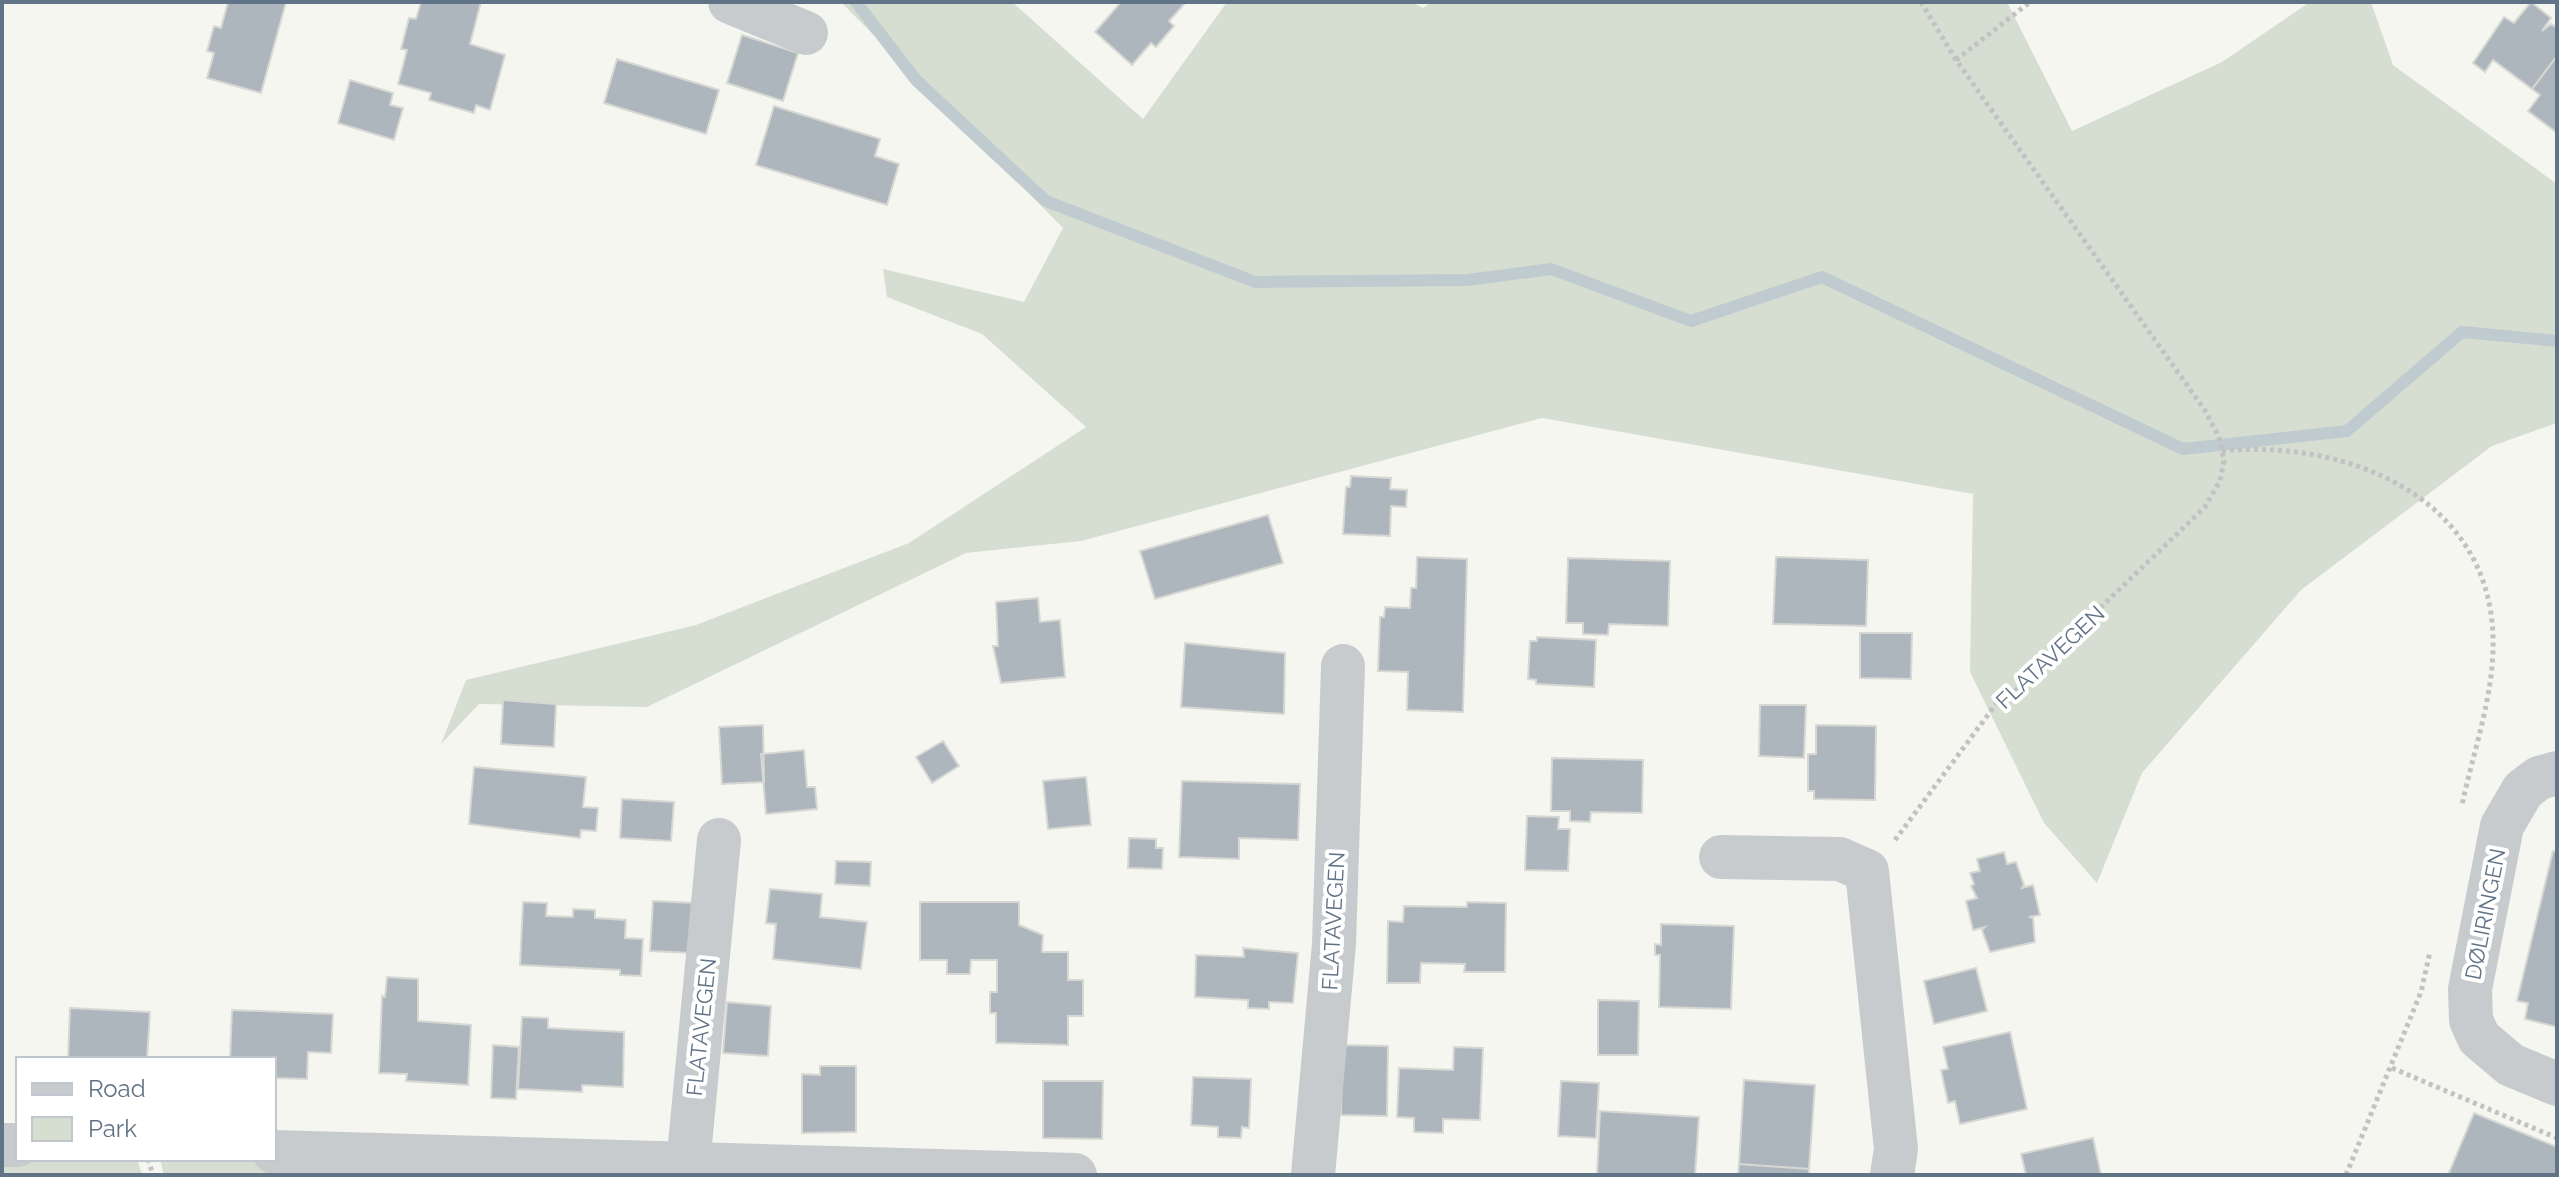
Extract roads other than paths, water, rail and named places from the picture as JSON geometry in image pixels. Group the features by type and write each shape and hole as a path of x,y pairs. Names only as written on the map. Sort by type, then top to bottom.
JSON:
{"street":[{"path":"730,2 806,33"},
{"name":"FLATAVEGEN","path":"1313,1175 1334,944 1343,666"},
{"name":"DØLIRINGEN","path":"2557,773 2539,778 2523,790 2502,826 2470,989 2471,1020 2479,1038 2511,1065 2557,1084"},
{"name":"FLATAVEGEN","path":"688,1165 719,840"},
{"path":"1721,857 1840,859 1867,871 1896,1149 1892,1175"},
{"path":"276,1152 1075,1175"}],"waterway":[{"path":"856,2 916,80 1046,201 1255,282 1468,280 1551,269 1691,321 1822,277 2183,449 2347,431 2462,332 2557,341"}]}
